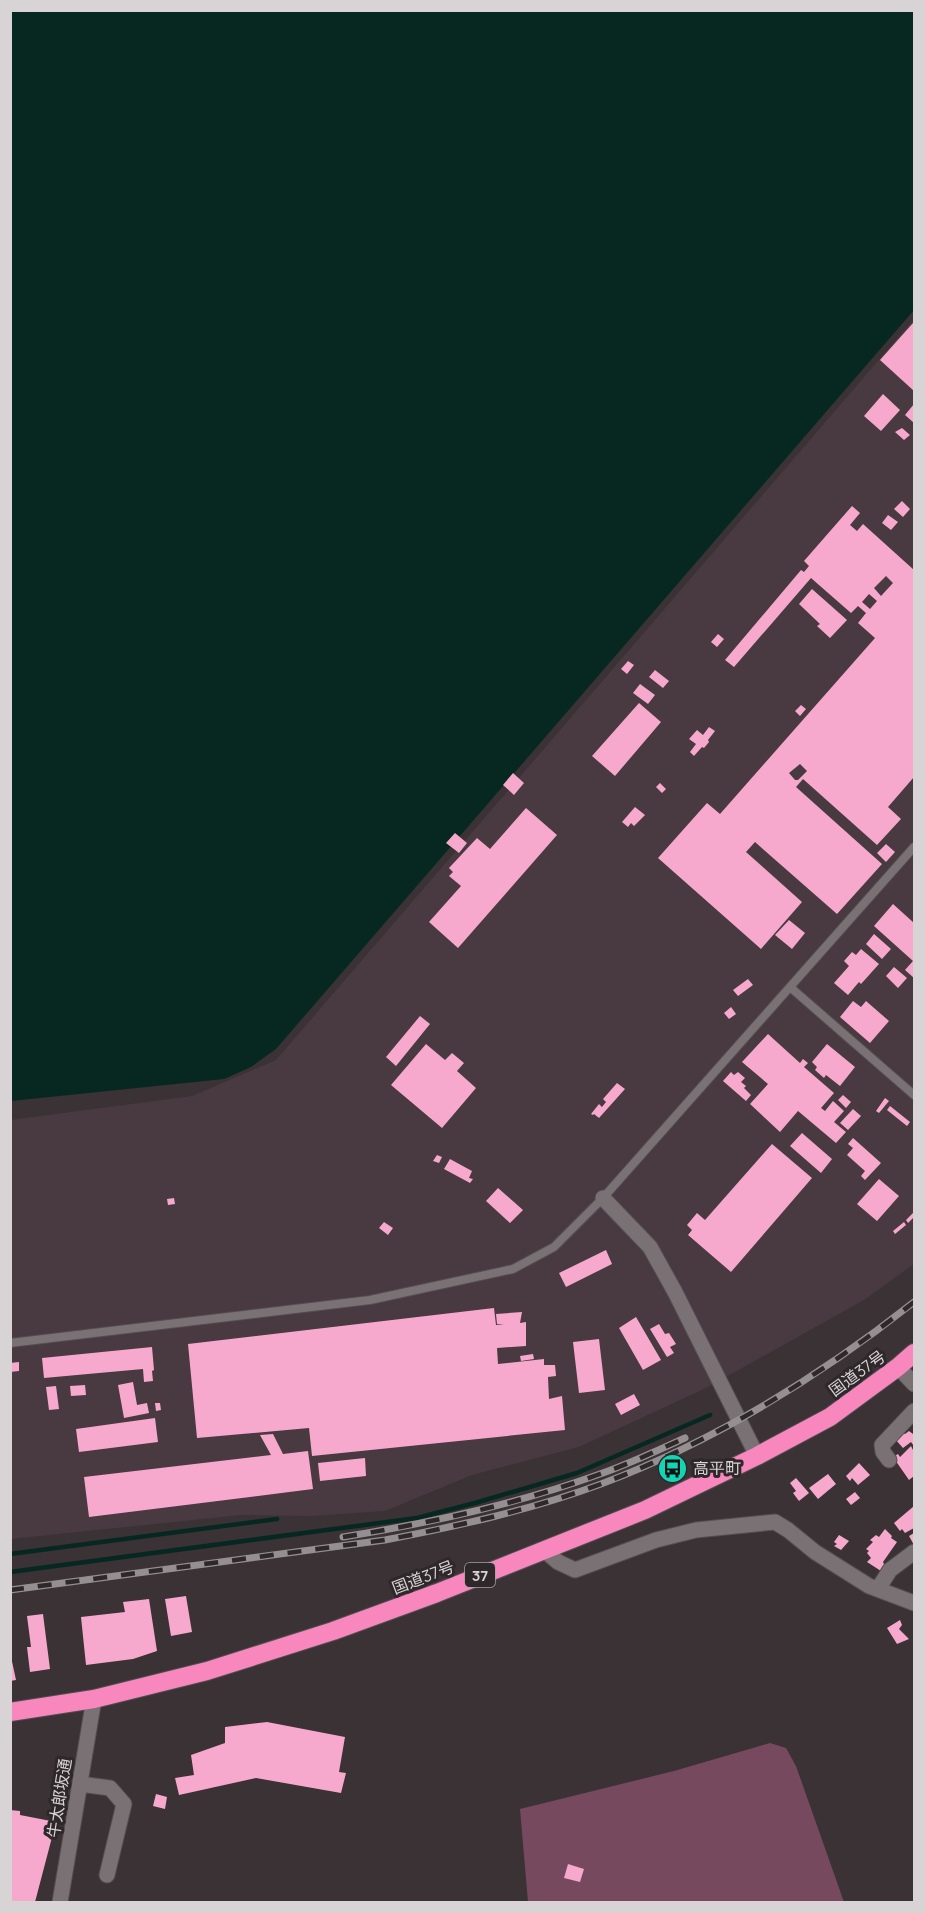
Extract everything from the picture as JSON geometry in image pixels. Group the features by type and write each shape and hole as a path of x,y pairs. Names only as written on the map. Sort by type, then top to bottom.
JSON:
{"highway":[{"name":"国道37号","path":"10,1712 94,1699 207,1671 333,1631 645,1510 757,1456 830,1417 915,1353"}],"street":[{"path":"603,1198 650,1247 757,1456"},
{"path":"897,1367 915,1384"},
{"path":"889,1460 883,1452 882,1444 915,1411"},
{"path":"544,1550 558,1562 575,1570 656,1540 696,1530 776,1522 815,1552 869,1586 915,1603"},
{"path":"878,1589 890,1570 915,1552"},
{"name":"牛太郎坂通","path":"60,1902 94,1699"},
{"path":"80,1784 110,1788 124,1804 107,1875"}],"lane":[{"path":"10,1343 370,1300 513,1269 554,1247 603,1198 915,846"},
{"path":"790,987 915,1095"}],"shaded area":[{"path":"10,11 914,11 914,310 276,1049 251,1067 224,1079 11,1101"},
{"path":"914,319 914,1264 864,1300 708,1387 579,1447 472,1475 385,1511 312,1516 241,1515 11,1539 10,1120 192,1096 276,1060"},
{"path":"770,1743 786,1748 796,1766 844,1902 528,1902 520,1809 674,1771"}],"building":[{"path":"914,324 914,391 880,360"},
{"path":"883,394 900,410 881,431 864,416"},
{"path":"914,404 914,423 905,415"},
{"path":"902,428 910,435 904,440 895,432"},
{"path":"902,501 910,509 903,517 894,509"},
{"path":"852,506 860,513 850,525 857,531 863,524 914,570 914,777 888,807 901,819 877,845 803,779 796,787 882,864 837,914 755,842 746,852 802,902 761,949 658,858 707,803 720,814 875,638 858,623 866,613 858,606 851,613 811,578 734,667 725,660 801,570 804,572 809,566 804,561","holes":["886,576 893,583 881,596 874,588","869,594 877,601 870,609 862,602","800,764 807,771 798,780 795,780 789,773"]},
{"path":"888,515 898,522 891,530 882,523"},
{"path":"812,589 847,620 830,638 817,626 820,624 799,604"},
{"path":"718,634 724,639 717,647 711,642"},
{"path":"628,661 634,665 627,674 621,669"},
{"path":"655,670 669,681 663,688 649,677"},
{"path":"640,684 655,695 648,704 633,693"},
{"path":"639,703 661,722 615,776 592,756"},
{"path":"801,705 806,709 800,716 795,711"},
{"path":"709,727 715,731 704,748 702,747 694,756 690,752 696,744 689,739 697,730 703,735"},
{"path":"513,773 524,783 514,795 503,785"},
{"path":"660,783 666,789 662,793 656,787"},
{"path":"635,807 645,815 634,826 631,823 628,827 622,822"},
{"path":"526,808 557,835 458,948 429,922 461,886 449,876 453,872 449,868 477,838 490,849"},
{"path":"455,833 467,843 459,853 446,843"},
{"path":"886,844 895,852 886,862 877,853"},
{"path":"893,904 914,923 914,978 905,970 913,961 874,926"},
{"path":"789,920 805,933 792,949 775,935"},
{"path":"874,934 891,949 882,959 866,944"},
{"path":"861,949 879,964 848,995 834,983 849,966 844,961 852,952 856,955"},
{"path":"894,967 907,978 898,988 886,976"},
{"path":"748,979 753,985 738,996 733,990"},
{"path":"853,1001 861,1007 866,1001 889,1021 870,1043 840,1017"},
{"path":"731,1007 736,1014 729,1019 724,1013"},
{"path":"420,1016 430,1024 396,1066 386,1057"},
{"path":"768,1034 800,1063 803,1059 808,1063 804,1067 834,1093 821,1108 825,1111 833,1101 844,1111 834,1122 846,1132 836,1143 798,1111 780,1132 750,1104 768,1084 742,1062"},
{"path":"426,1044 445,1060 452,1053 464,1063 457,1071 476,1088 442,1128 391,1085"},
{"path":"827,1044 855,1067 840,1086 826,1075 824,1078 815,1070 817,1067 812,1062"},
{"path":"731,1072 734,1075 738,1072 745,1078 741,1082 751,1095 746,1101 723,1081"},
{"path":"617,1083 625,1089 599,1118 591,1114 599,1104 602,1107 606,1102 603,1099"},
{"path":"843,1095 851,1102 846,1108 838,1100"},
{"path":"885,1098 889,1101 879,1113 876,1111"},
{"path":"890,1106 910,1122 907,1126 887,1110"},
{"path":"853,1109 861,1116 848,1130 840,1123"},
{"path":"802,1133 832,1159 821,1173 790,1146"},
{"path":"853,1138 881,1163 865,1180 861,1176 865,1171 847,1155 853,1148 848,1144"},
{"path":"772,1144 812,1178 731,1272 688,1235 692,1230 687,1225 697,1213 705,1220"},
{"path":"437,1155 442,1157 439,1163 433,1161"},
{"path":"450,1159 472,1171 469,1178 473,1179 470,1183 444,1169"},
{"path":"879,1179 899,1196 877,1221 857,1204"},
{"path":"498,1188 523,1210 510,1223 486,1201"},
{"path":"174,1198 175,1204 168,1205 167,1199"},
{"path":"914,1212 914,1217 908,1223 906,1220"},
{"path":"384,1222 393,1228 388,1235 379,1228"},
{"path":"904,1222 906,1225 895,1234 893,1231"},
{"path":"606,1250 612,1264 566,1287 559,1273"},
{"path":"494,1308 496,1325 504,1324 497,1324 496,1314 522,1312 520,1323 526,1322 526,1346 497,1348 498,1364 544,1359 544,1365 555,1365 556,1376 548,1377 549,1399 562,1396 565,1430 312,1456 309,1428 197,1438 188,1344"},
{"path":"636,1317 661,1360 643,1370 619,1328"},
{"path":"659,1324 665,1334 669,1333 676,1344 670,1347 674,1353 667,1357 650,1329"},
{"path":"599,1339 605,1390 579,1393 573,1342"},
{"path":"152,1347 153,1381 144,1382 143,1369 44,1378 42,1358"},
{"path":"533,1354 534,1359 521,1361 520,1356"},
{"path":"19,1362 19,1371 10,1372 10,1363"},
{"path":"133,1382 137,1405 147,1403 149,1413 124,1418 118,1385"},
{"path":"85,1385 86,1395 71,1396 70,1386"},
{"path":"56,1386 59,1409 49,1410 46,1387"},
{"path":"634,1394 640,1405 621,1415 615,1404"},
{"path":"155,1403 160,1403 161,1410 156,1411"},
{"path":"155,1418 158,1442 79,1452 76,1429"},
{"path":"909,1431 914,1433 914,1446 911,1442 903,1448 895,1439"},
{"path":"273,1434 283,1454 308,1451 313,1489 89,1517 84,1477 271,1455 260,1435"},
{"path":"911,1446 914,1452 914,1476 909,1480 893,1457 898,1454 900,1457"},
{"path":"365,1458 366,1476 320,1481 318,1463"},
{"path":"859,1463 870,1475 858,1485 852,1478 850,1481 846,1476"},
{"path":"828,1474 836,1484 818,1499 809,1488"},
{"path":"796,1478 809,1493 799,1501 790,1483"},
{"path":"855,1492 860,1498 851,1505 846,1499"},
{"path":"914,1506 914,1528 905,1533 902,1529 900,1531 894,1523"},
{"path":"885,1529 897,1542 883,1562 885,1566 881,1571 867,1562 871,1558 866,1549 873,1542 870,1540 876,1535 879,1537"},
{"path":"914,1533 914,1545 909,1536"},
{"path":"839,1535 849,1541 841,1550 834,1546 837,1544 834,1542"},
{"path":"186,1596 192,1632 171,1636 165,1599"},
{"path":"149,1599 157,1651 133,1659 86,1665 81,1617 125,1612 123,1602"},
{"path":"43,1614 50,1669 30,1672 27,1647 31,1647 27,1616"},
{"path":"900,1620 902,1625 899,1629 909,1639 897,1644 887,1628"},
{"path":"10,1652 16,1680 10,1681"},
{"path":"267,1722 345,1737 339,1772 346,1773 341,1793 256,1778 179,1795 175,1778 194,1775 191,1755 225,1743 225,1727"},
{"path":"156,1794 167,1797 165,1809 153,1806"},
{"path":"10,1810 20,1811 20,1815 56,1822 35,1902 10,1902"},
{"path":"568,1864 584,1869 580,1882 564,1878"}],"waterway":[{"path":"10,1572 417,1518 577,1473 710,1415"},
{"path":"10,1554 277,1519"}],"railway":[{"path":"10,1590 385,1540 548,1502 643,1467 725,1427 765,1405 841,1356 914,1302"},
{"path":"343,1537 408,1526 535,1495 608,1471 685,1438"}],"place":[{"name":"高平町","path":"672,1468"}]}
